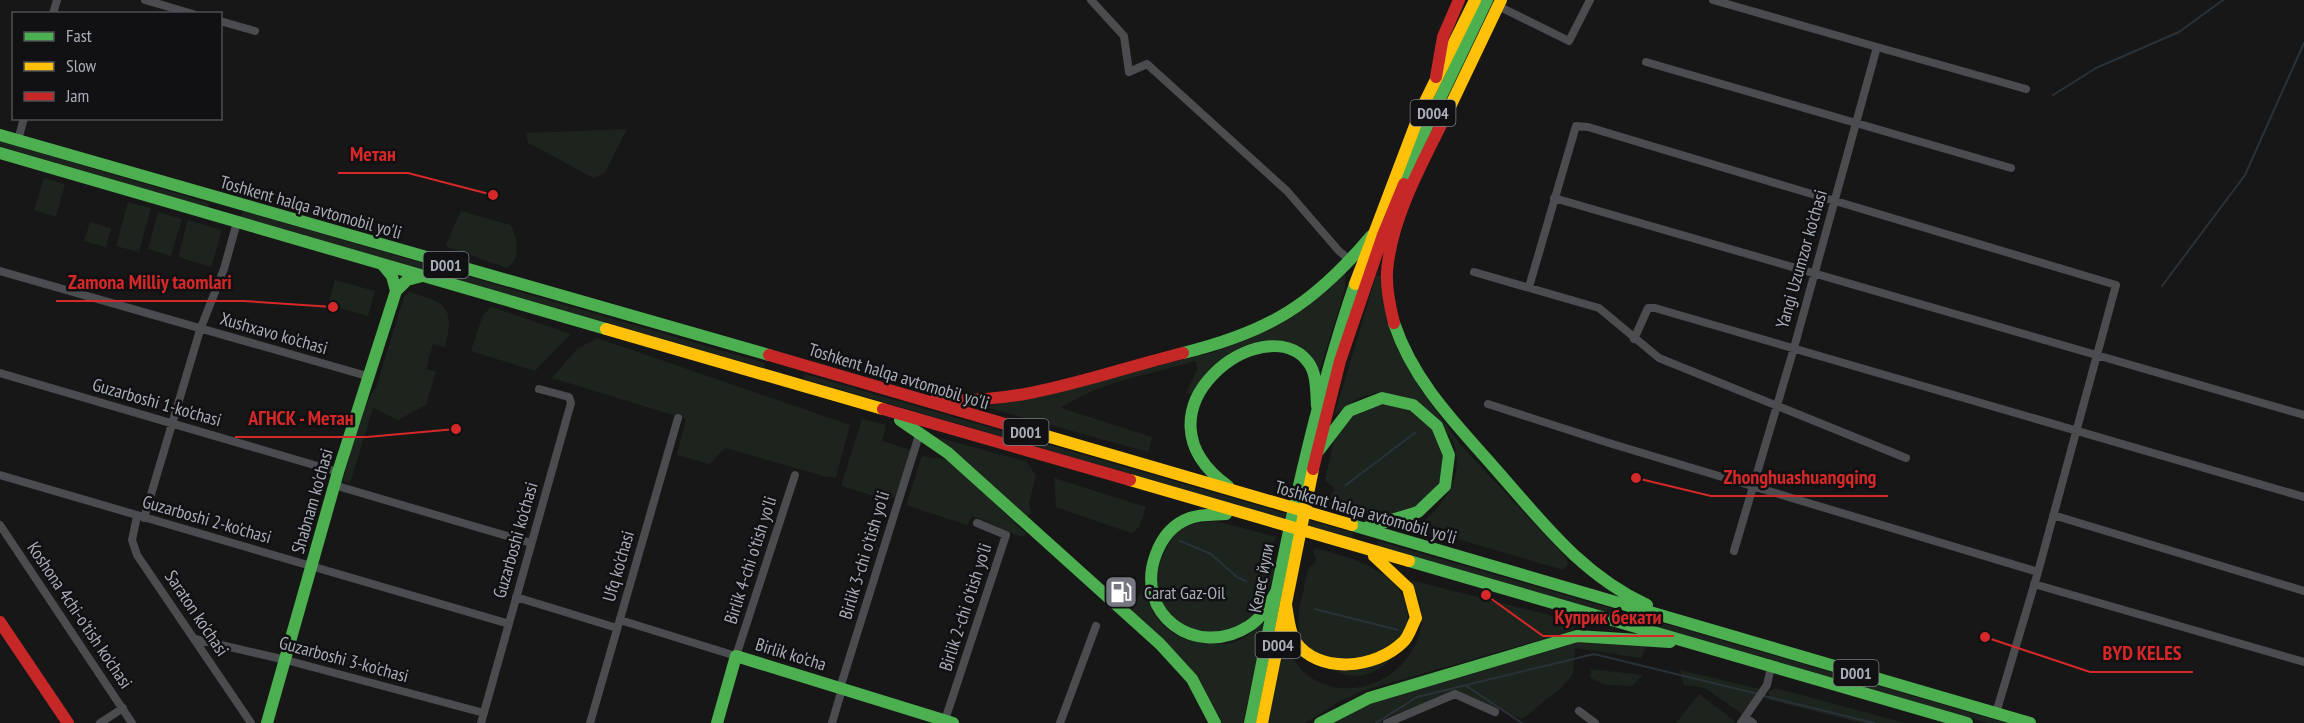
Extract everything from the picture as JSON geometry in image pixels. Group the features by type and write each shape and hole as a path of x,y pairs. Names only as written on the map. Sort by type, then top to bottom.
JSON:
{"main road":[{"path":"1436,77 1436,56 1443,30 1459,0"},
{"name":"D004","path":"1305,477 1317,406 1330,357 1436,77 1475,0"},
{"path":"1496,2 1407,204 1390,254 1388,282 1392,311 1405,351 1425,384 1450,416 1562,544 1613,588 1682,622"},
{"name":"D004","path":"1305,477 1319,450 1340,361 1377,232 1427,126 1496,2"},
{"path":"1427,126 1448,111"},
{"name":"Toshkent halqa avtomobil yo'li","path":"0,135 230,203 892,391 2030,723"},
{"name":"Toshkent halqa avtomobil yo'li","path":"0,153 1967,723"},
{"path":"230,203 231,220"},
{"path":"892,391 950,401 1011,396 1086,380 1238,338 1268,325 1296,308 1350,260 1377,232"},
{"path":"382,264 392,276 396,291"},
{"path":"396,291 407,280 424,276"},
{"name":"Shabnam ko'chasi","path":"267,723 334,485 396,291"},
{"path":"1243,495 1210,474 1194,450 1191,426 1193,411 1206,381 1222,366 1246,353 1273,346 1288,347 1300,353 1309,364 1314,379 1317,406"},
{"path":"778,379 783,360"},
{"path":"1319,450 1332,426 1340,417 1353,407 1378,399 1398,399 1416,405 1435,422 1446,440 1450,460 1448,472 1445,484 1433,503 1419,514 1403,521 1359,528"},
{"path":"879,408 920,432 948,453 1172,655 1200,691 1215,723"},
{"name":"Келес йули","path":"1250,723 1277,590 1288,566 1305,477"},
{"path":"1241,513 1198,515 1172,528 1161,542 1151,565 1150,586 1155,605 1167,621 1180,631 1206,639 1224,638 1241,632 1258,619 1277,590"},
{"path":"1355,546 1390,568 1403,583 1412,601 1415,618 1412,635 1404,652 1392,666"},
{"name":"D004","path":"1262,723 1286,605 1288,566"},
{"path":"1286,605 1287,633 1292,647 1305,665 1318,674"},
{"path":"0,622 69,723"},
{"path":"1320,723 1369,698 1577,636 1602,634 1649,642 1686,642"},
{"path":"717,723 736,656"},
{"name":"Birlik ko'cha","path":"736,656 947,722"}],"street":[{"path":"145,0 186,12"},
{"path":"1091,0 1124,36 1129,72 1147,64 1287,191 1339,251 1350,260"},
{"path":"1496,2 1569,41 1590,0"},
{"path":"1713,0 2026,89"},
{"path":"222,22 255,31"},
{"name":"Yangi Uzumzor ko'chasi","path":"1734,551 1794,348 1877,47"},
{"path":"1646,62 2012,168"},
{"path":"18,140 23,120"},
{"path":"1529,287 1576,126 1588,127 2116,285 2038,572 1996,713"},
{"path":"1554,198 2304,415"},
{"name":"Saraton ko'chasi","path":"231,220 224,269 200,330 140,517 133,546 251,723"},
{"name":"Xushxavo ko'chasi","path":"0,271 367,376"},
{"path":"1474,272 1599,308 1659,358 1905,458"},
{"path":"1634,339 1643,315 1648,308 1655,308 2304,496"},
{"name":"Guzarboshi 1-ko'chasi","path":"0,373 338,472"},
{"name":"Guzarboshi ko'chasi","path":"481,723 571,403 568,397 539,389"},
{"path":"1488,404 1609,443 1754,484 2038,572"},
{"name":"Ufq ko'chasi","path":"590,723 678,418"},
{"name":"Birlik 3-chi o'tish yo'li","path":"832,723 920,432"},
{"name":"Guzarboshi 2-ko'chasi","path":"0,475 509,624"},
{"name":"Birlik 4-chi o'tish yo'li","path":"736,656 795,475"},
{"path":"334,485 531,543"},
{"path":"2053,515 2304,591"},
{"name":"Birlik 2-chi o'tish yo'li","path":"947,722 1006,535 977,523"},
{"name":"Koshona 4chi-o'tish ko'chasi","path":"0,525 132,723"},
{"path":"2034,584 2304,662"},
{"name":"Birlik ko'cha","path":"516,597 736,656"},
{"path":"1060,723 1096,626"},
{"name":"Guzarboshi 3-ko'chasi","path":"195,639 286,660 484,713"},
{"path":"1753,723 1743,720 1761,694 1771,667"},
{"path":"1387,723 1455,694 1495,712"},
{"path":"100,723 123,708"},
{"path":"1579,711 1595,723"}],"shaded area":[{"path":"627,129 605,173 594,178 528,143 526,133"},
{"path":"0,141 209,203 208,208 0,146"},
{"path":"44,178 65,184 56,217 34,210"},
{"path":"128,202 151,208 139,252 116,246"},
{"path":"243,211 765,363 764,368 241,217"},
{"path":"461,211 511,225 517,248 512,264 507,268 445,246"},
{"path":"158,212 182,219 171,256 148,249"},
{"path":"188,220 222,230 211,267 178,257"},
{"path":"90,222 111,228 106,247 84,241"},
{"path":"1345,272 1345,289 1318,376 1315,366 1263,343 1192,395 1186,393 1198,368 1195,361 1108,385 1061,408 1152,437 1148,452 985,407 1215,352"},
{"path":"1376,276 1382,276 1420,389 1459,443 1567,559 1568,564 1563,570 1417,527 1428,518 1447,495 1457,469 1457,455 1453,442 1440,424 1379,392 1358,398 1334,416"},
{"path":"335,280 375,291 368,316 328,305"},
{"path":"409,292 440,304 448,315 445,347 433,344 426,369 436,372 426,405 398,420 373,408 350,483 343,481 362,416 376,388 404,297"},
{"path":"491,307 571,334 535,371 471,351 483,315"},
{"path":"597,338 850,425 836,477 827,477 725,448 710,464 677,455 686,419 552,378 577,349"},
{"path":"805,374 1353,533 1352,538 804,379"},
{"path":"1402,404 1431,424 1444,458 1442,477 1422,507 1389,516 1355,511 1334,502 1330,497 1335,489 1325,480 1335,434 1362,406"},
{"path":"862,419 886,425 882,441 911,450 896,497 884,499 841,486"},
{"path":"933,436 1027,462 1036,476 1029,503 1031,513 1026,518"},
{"path":"922,456 950,460 1026,534 1023,537 1016,535 972,516 967,525 906,505"},
{"path":"1054,478 1146,507 1139,527 1132,533 1056,507"},
{"path":"1215,521 1277,537 1264,551 1267,558 1276,561 1265,597 1247,620 1224,631 1200,631 1179,622 1164,605 1157,583 1163,556 1177,532 1188,526"},
{"path":"1378,541 1655,621 1654,626 1377,546"},
{"path":"1315,548 1357,561 1376,570 1394,584 1404,600 1408,617 1405,635 1397,651 1385,665 1369,673 1352,676 1333,670 1312,652 1301,637 1299,614 1307,574 1316,561 1313,551"},
{"path":"1410,580 1576,622 1576,627 1571,631 1362,691 1305,723 1268,723 1284,644 1304,672 1313,679 1331,686 1350,688 1368,685 1385,677 1400,666 1412,651 1419,634 1422,615"},
{"path":"1143,586 1151,609 1157,618 1173,633 1183,638 1226,644 1238,641 1265,622 1243,723 1220,723 1131,613"},
{"path":"1658,622 2006,723 1988,723 1657,627"},
{"path":"1576,641 1646,647 1641,658 1575,648 1573,674 1562,687 1522,719 1455,692 1388,717 1381,723 1326,723 1354,708"},
{"path":"1591,669 1643,675 1632,686 1607,685 1590,678"},
{"path":"1680,670 1760,689 1742,714 1705,688 1684,685"},
{"path":"1775,688 1905,723 1861,723 1770,700 1768,692"},
{"path":"1699,694 1735,721 1734,723 1676,723"}],"waterway":[{"path":"2053,95 2096,68 2179,32 2223,0"},
{"path":"2162,286 2245,175 2304,43"},
{"path":"1346,485 1416,432"},
{"path":"1180,541 1211,554 1237,577 1246,581"},
{"path":"1315,609 1398,630"},
{"path":"1376,723 1417,697 1594,654 1758,694"},
{"path":"1465,685 1522,723"},
{"path":"1764,696 1874,723"}],"traffic: fast":[{"path":"1404,184 1427,126 1487,0"},
{"path":"0,135 769,355"},
{"path":"0,153 606,329"},
{"path":"1183,353 1241,335 1288,312 1330,280 1371,236"},
{"path":"382,264 392,276 396,291 407,280 422,276"},
{"path":"1250,723 1283,557 1308,447 1355,284"},
{"path":"267,723 338,472 396,291"},
{"path":"1394,323 1412,363 1436,399 1562,544 1601,577 1647,605"},
{"path":"1228,486 1200,457 1191,427 1196,399 1213,375 1236,357 1263,347 1288,348 1311,366 1316,383 1317,406"},
{"path":"1319,450 1349,411 1382,398 1413,405 1437,426 1449,455 1445,486 1418,512 1365,528"},
{"path":"900,420 948,453 1160,644 1192,679 1215,723"},
{"path":"1226,514 1190,518 1173,528 1161,542 1151,576 1153,595 1161,612 1174,625 1190,634 1209,638 1229,635 1258,619 1277,590"},
{"path":"1352,525 2030,723"},
{"path":"1409,561 1967,723"},
{"path":"1320,723 1369,698 1577,636 1670,642"},
{"path":"717,723 736,656 953,723"}],"traffic: slow":[{"path":"1355,284 1421,110 1475,0"},
{"path":"1448,111 1501,0"},
{"path":"606,329 883,409"},
{"path":"1019,428 1352,525"},
{"path":"1262,723 1313,469"},
{"path":"1130,480 1409,561"},
{"path":"1286,605 1295,641 1305,652 1318,659 1332,663 1363,663 1392,651 1405,640 1416,618 1408,588 1374,556"}],"traffic: jam":[{"path":"1436,77 1443,37 1459,0"},
{"path":"1394,323 1387,272 1395,231 1410,189 1448,111"},
{"path":"1313,469 1340,361 1383,235 1404,184"},
{"path":"936,399 1000,398 1031,393 1183,353"},
{"path":"769,355 1019,428"},
{"path":"883,409 1130,480"},
{"path":"0,622 68,723"}],"place":[{"name":"Метан","path":"493,195"},
{"name":"Zamona Milliy taomlari","path":"333,307"},
{"name":"АГНСК - Метан","path":"456,429"},
{"name":"Zhonghuashuangqing","path":"1636,478"},
{"name":"Carat Gaz-Oil","path":"1121,592"},
{"name":"Куприк бекати","path":"1486,595"},
{"name":"BYD KELES","path":"1985,637"}]}
